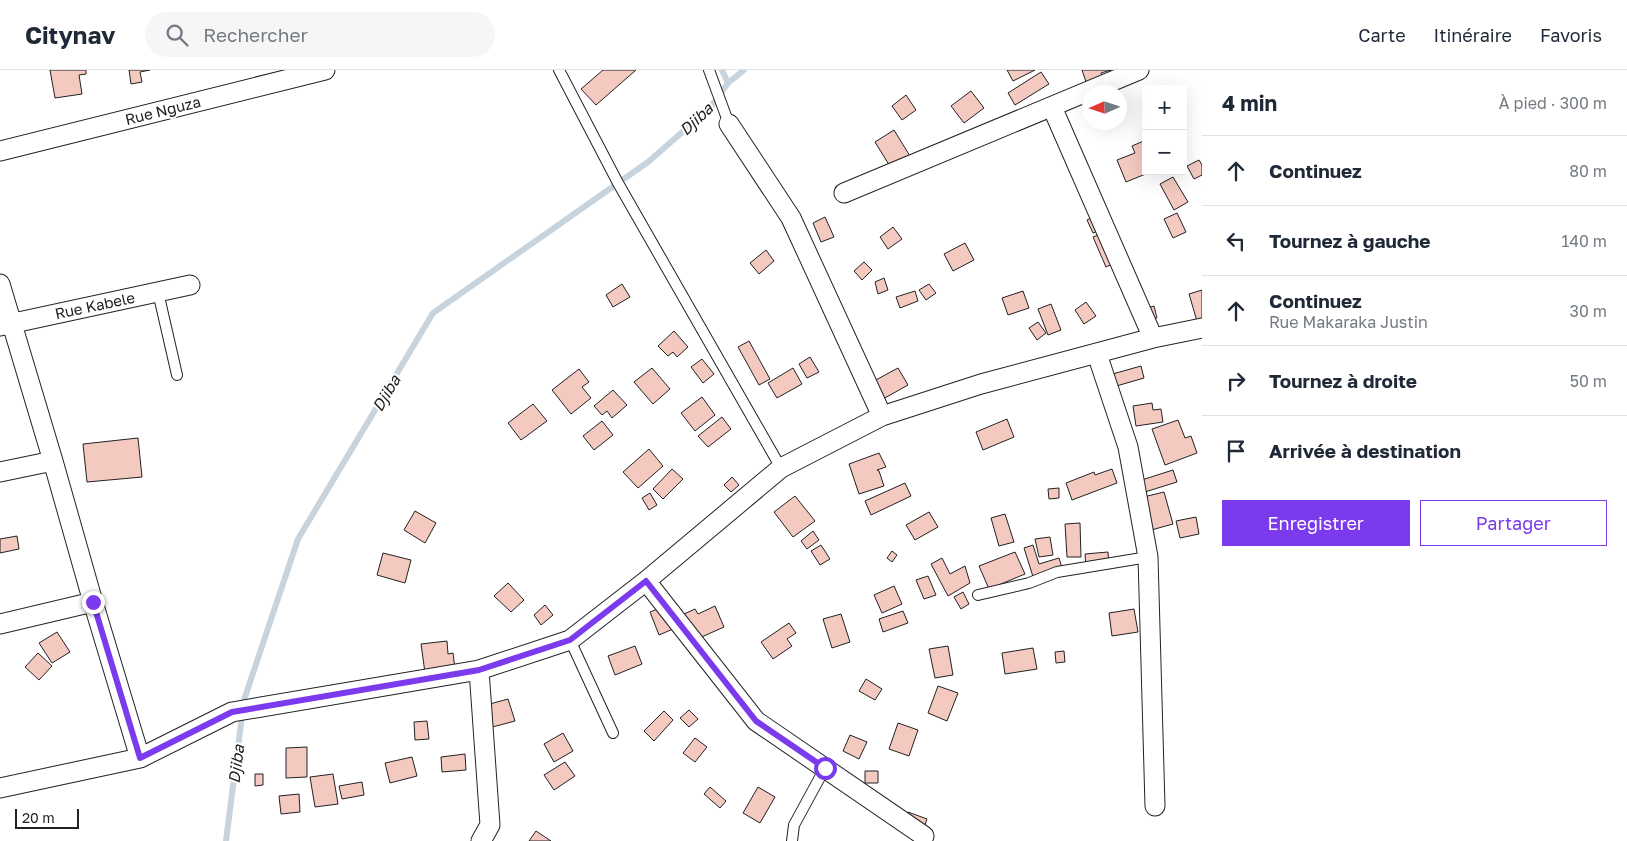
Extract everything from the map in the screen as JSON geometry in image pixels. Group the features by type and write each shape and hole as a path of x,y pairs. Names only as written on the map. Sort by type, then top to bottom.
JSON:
{"street":[{"name":"Rue Nguza","path":"0,151 325,70"},
{"path":"844,193 1139,70"},
{"path":"1052,106 1153,338"},
{"path":"729,124 791,218 882,416"},
{"path":"0,284 6,325 53,461 140,758"},
{"name":"Rue Kabele","path":"6,325 190,285"},
{"path":"0,788 140,758 232,712 479,670 570,640 646,581 781,468 882,416 982,384 1153,338 1202,328"},
{"path":"1097,354 1128,447 1148,557 1155,806"},
{"path":"0,472 53,461"},
{"path":"646,581 756,721 924,836"},
{"path":"0,624 93,602"},
{"path":"479,670 490,825 481,841"}],"lane":[{"path":"559,70 618,183 781,468"},
{"path":"709,70 729,124"},
{"path":"158,292 177,375"},
{"path":"978,595 1029,583 1057,572 1148,557"},
{"path":"570,640 613,733"},
{"path":"792,841 794,825 825,768"}],"building":[{"path":"50,70 86,70 86,74 79,75 82,94 55,98"},
{"path":"129,70 150,70 140,72 142,82 131,84"},
{"path":"603,70 636,70 596,105 581,89"},
{"path":"1007,70 1035,70 1013,81"},
{"path":"1082,70 1111,70 1101,73 1105,85 1087,85"},
{"path":"1041,72 1049,84 1015,105 1008,93"},
{"path":"971,91 984,108 964,123 951,106"},
{"path":"906,95 916,110 902,120 892,106"},
{"path":"894,130 910,156 891,168 875,142"},
{"path":"1142,142 1143,175 1126,182 1117,160 1135,153 1132,146"},
{"path":"1199,160 1202,165 1202,175 1194,179 1187,166"},
{"path":"1173,177 1188,202 1174,210 1160,184"},
{"path":"1177,213 1186,232 1173,238 1164,219"},
{"path":"1099,214 1105,228 1093,233 1087,220"},
{"path":"825,217 834,237 821,242 813,223"},
{"path":"893,227 902,239 888,249 880,237"},
{"path":"1106,232 1119,261 1106,267 1093,237"},
{"path":"965,243 974,260 953,271 944,254"},
{"path":"766,250 774,261 759,274 750,263"},
{"path":"864,262 872,270 862,280 854,271"},
{"path":"884,278 888,290 878,294 875,282"},
{"path":"622,284 630,297 613,307 606,295"},
{"path":"929,284 936,293 926,300 919,290"},
{"path":"1202,290 1202,327 1199,328 1189,294"},
{"path":"915,291 918,301 900,308 896,297"},
{"path":"1023,291 1029,308 1008,315 1002,298"},
{"path":"1086,302 1096,316 1084,324 1075,310"},
{"path":"1051,304 1061,330 1048,335 1038,309"},
{"path":"1154,306 1157,318 1144,321 1141,310"},
{"path":"1038,322 1046,333 1037,340 1029,328"},
{"path":"674,331 688,347 677,357 673,352 668,356 658,346"},
{"path":"749,341 770,379 759,385 738,347"},
{"path":"810,357 819,372 807,378 799,364"},
{"path":"702,359 714,374 703,383 691,367"},
{"path":"1141,366 1144,378 1113,387 1109,375"},
{"path":"652,368 670,389 653,404 634,382"},
{"path":"793,368 802,384 777,398 768,383"},
{"path":"898,368 908,385 883,399 874,381"},
{"path":"579,369 589,382 582,387 591,398 571,414 552,390"},
{"path":"613,390 627,405 612,418 607,411 602,415 594,406"},
{"path":"702,397 715,415 695,431 681,413"},
{"path":"1152,403 1153,410 1161,409 1163,422 1136,426 1133,406"},
{"path":"533,404 547,421 521,440 508,423"},
{"path":"722,417 731,429 708,447 698,436"},
{"path":"1007,419 1014,437 983,450 976,432"},
{"path":"1178,420 1185,438 1191,436 1197,453 1165,465 1152,429"},
{"path":"602,421 613,435 594,450 583,436"},
{"path":"138,438 142,477 87,482 83,444"},
{"path":"649,449 663,466 638,488 623,472"},
{"path":"879,453 886,467 877,470 884,486 859,494 849,464"},
{"path":"672,469 683,479 663,499 653,489"},
{"path":"1112,469 1117,483 1072,500 1066,483 1094,472 1095,475"},
{"path":"1173,470 1177,482 1132,496 1129,484"},
{"path":"732,477 739,485 731,492 724,485"},
{"path":"905,483 911,496 871,515 865,501"},
{"path":"1059,488 1059,498 1049,499 1048,489"},
{"path":"1164,492 1173,524 1144,532 1135,499"},
{"path":"650,493 657,505 649,510 642,498"},
{"path":"795,496 815,521 793,537 774,512"},
{"path":"415,511 436,523 425,543 404,530"},
{"path":"929,512 938,527 915,540 906,525"},
{"path":"1005,514 1014,542 999,546 991,518"},
{"path":"1196,517 1199,534 1180,538 1176,521"},
{"path":"1080,523 1081,557 1067,557 1065,524"},
{"path":"813,531 819,540 807,549 801,541"},
{"path":"17,536 19,549 0,553 0,539"},
{"path":"1050,537 1053,555 1039,557 1035,539"},
{"path":"821,545 830,559 820,565 811,551"},
{"path":"1033,545 1039,564 1059,558 1064,574 1035,583 1024,548"},
{"path":"892,551 897,555 892,562 887,558"},
{"path":"1015,552 1025,574 989,589 979,566"},
{"path":"1108,552 1109,565 1086,568 1085,554"},
{"path":"383,553 411,560 405,583 377,575"},
{"path":"942,558 950,574 965,566 970,583 948,596 931,564"},
{"path":"928,576 936,595 924,599 916,580"},
{"path":"508,583 524,600 511,612 494,596"},
{"path":"894,586 902,604 882,613 874,595"},
{"path":"963,592 969,604 961,609 954,597"},
{"path":"545,605 553,615 541,625 534,615"},
{"path":"665,606 673,629 659,635 650,612"},
{"path":"715,606 724,627 695,640 684,614 695,609 698,614"},
{"path":"1134,609 1138,632 1112,636 1109,613"},
{"path":"903,611 908,623 883,632 879,619"},
{"path":"841,614 850,642 832,648 823,619"},
{"path":"789,623 796,633 787,639 792,646 773,659 761,642"},
{"path":"57,632 70,652 52,663 39,643"},
{"path":"447,641 448,654 453,653 456,677 426,680 421,644"},
{"path":"635,646 642,664 615,675 608,656"},
{"path":"948,646 953,675 935,678 929,649"},
{"path":"1033,648 1037,669 1005,674 1002,653"},
{"path":"1064,651 1065,662 1056,663 1055,652"},
{"path":"38,653 52,666 39,680 25,667"},
{"path":"866,679 882,689 875,700 859,691"},
{"path":"938,686 958,693 947,721 928,713"},
{"path":"508,699 515,721 485,729 479,707"},
{"path":"689,710 698,719 689,727 680,718"},
{"path":"664,711 673,720 654,741 644,731"},
{"path":"427,721 429,739 415,740 414,722"},
{"path":"898,723 918,730 909,756 889,749"},
{"path":"563,733 573,751 554,762 544,744"},
{"path":"850,735 867,742 859,759 843,751"},
{"path":"695,738 707,747 695,762 683,753"},
{"path":"307,747 307,777 286,778 286,748"},
{"path":"465,754 466,770 442,772 441,757"},
{"path":"412,757 417,776 390,783 385,763"},
{"path":"565,762 575,776 554,790 544,775"},
{"path":"865,771 878,771 878,783 865,783"},
{"path":"255,774 263,774 263,785 255,786"},
{"path":"333,774 338,804 315,807 310,777"},
{"path":"362,782 364,795 342,799 339,786"},
{"path":"710,787 726,801 720,808 704,794"},
{"path":"758,787 775,797 760,823 743,813"},
{"path":"299,794 300,812 281,814 279,796"},
{"path":"908,812 927,819 922,833 902,826"},
{"path":"536,831 551,841 529,841"}],"waterway":[{"name":"Djiba","path":"722,70 728,83"},
{"name":"Djiba","path":"226,841 244,700 298,539 433,313 648,162 710,108 728,83 744,70"}],"route":[{"path":"93,602 140,758 232,712 479,670 570,640 646,581 756,721 825,768"}]}
